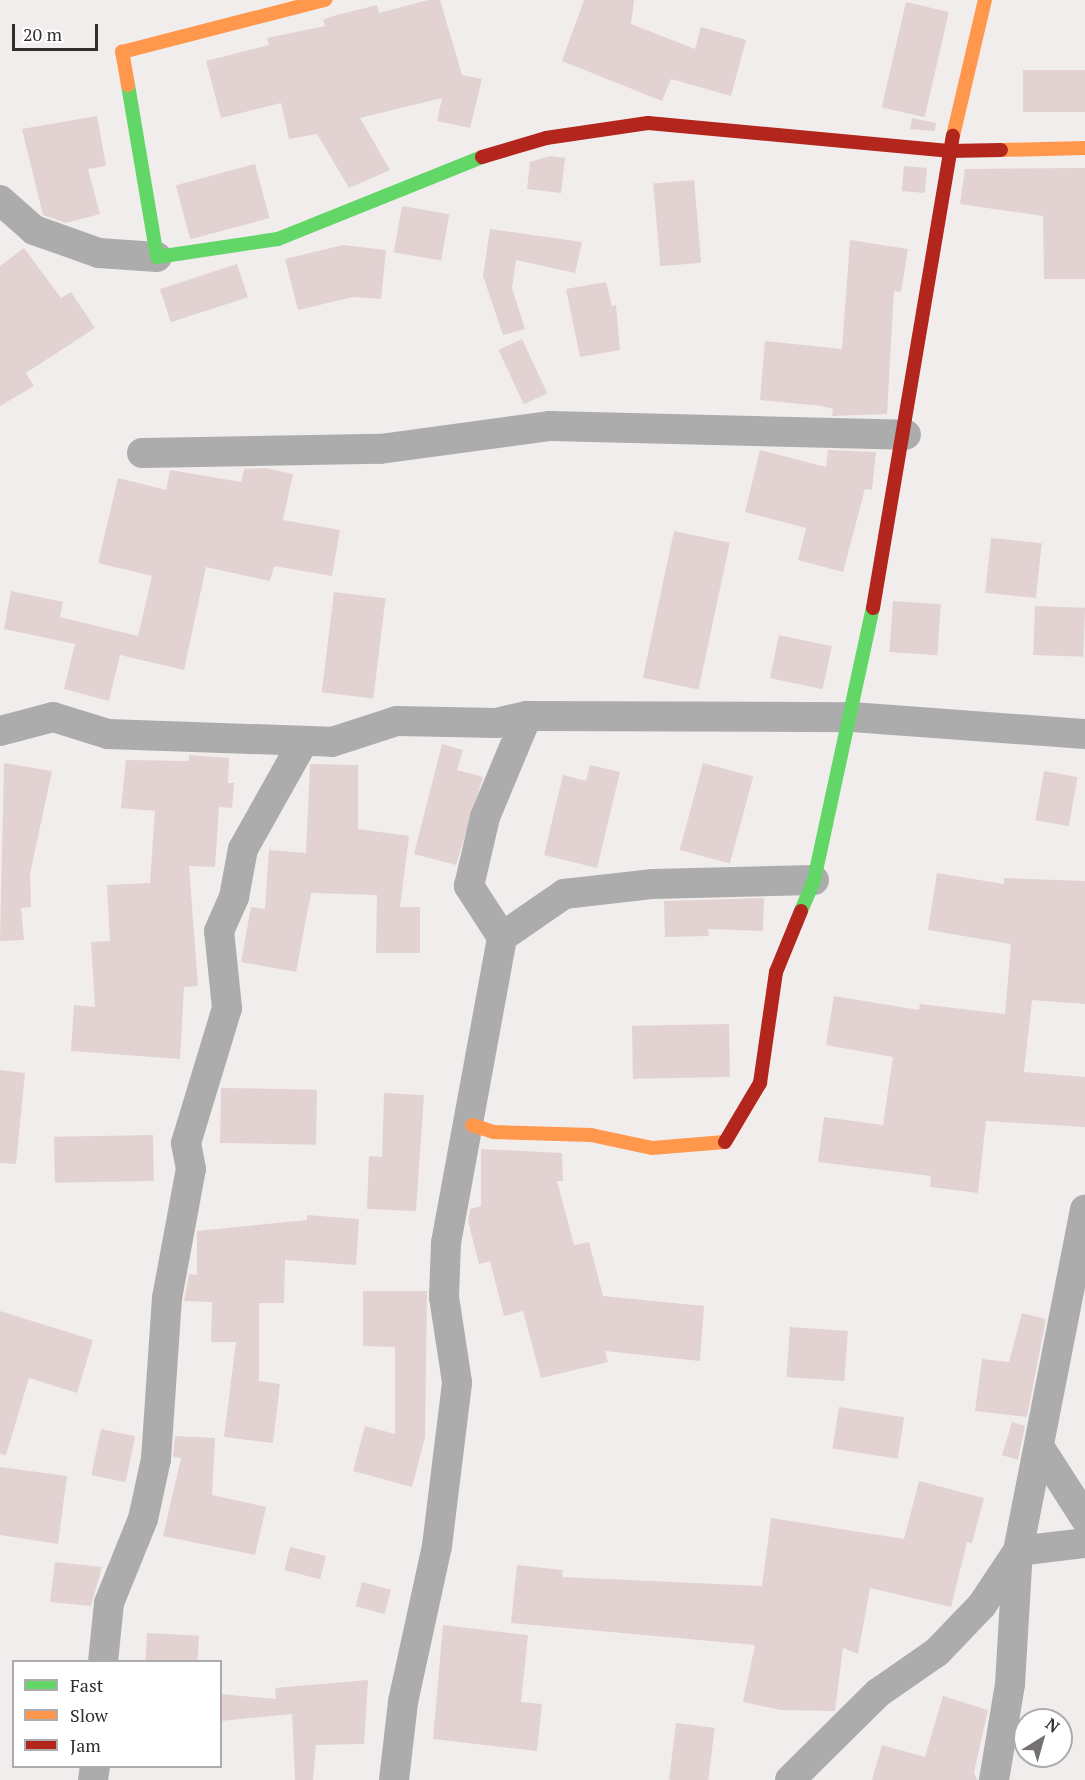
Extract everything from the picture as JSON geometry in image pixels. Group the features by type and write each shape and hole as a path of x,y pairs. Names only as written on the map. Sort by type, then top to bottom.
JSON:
{"street":[{"path":"157,257 122,52 325,0"},
{"path":"472,1125 494,1132 591,1135 652,1148 726,1142 760,1083 777,972 814,880 852,717 906,435 949,151 986,0"},
{"path":"0,200 34,230 99,253 157,257 278,239 442,168 546,138 648,123 949,151 1085,148"},
{"path":"142,453 380,449 550,426 906,435"},
{"path":"394,1780 403,1702 437,1546 457,1382 444,1297 446,1243 472,1125 469,1098 497,987 502,937 469,886 485,817 527,716"},
{"path":"0,731 53,717 108,734 332,742 397,721 496,723 527,716 852,717 1085,734"},
{"path":"103,1660 109,1603 143,1519 156,1459 166,1298 191,1169 186,1143 227,1008 219,931 234,897 243,849 303,742"},
{"path":"502,937 564,894 653,884 814,880"},
{"path":"994,1780 1010,1684 1018,1551 1042,1451 1085,1210"},
{"path":"1042,1451 1085,1518"},
{"path":"790,1780 878,1693 937,1653 982,1605 1018,1551 1085,1543"}],"building":[{"path":"428,0 440,0 462,75 482,79 470,128 437,121 442,98 360,118 390,170 349,188 317,134 289,139 281,103 221,118 206,61 269,45 267,38 325,26 323,20 333,16 377,5 379,13"},
{"path":"584,0 634,0 631,24 695,49 701,27 746,40 731,96 671,79 662,101 562,61"},
{"path":"906,2 949,12 925,117 882,107"},
{"path":"1023,70 1085,70 1085,112 1023,112"},
{"path":"97,116 106,166 88,169 100,214 66,223 43,215 22,129"},
{"path":"912,118 936,123 935,131 910,129"},
{"path":"550,156 565,158 561,193 527,189 530,162"},
{"path":"255,164 269,218 190,239 176,185"},
{"path":"904,166 927,168 925,193 902,191"},
{"path":"1085,168 1085,279 1044,279 1043,216 960,204 965,169"},
{"path":"694,180 701,263 660,266 653,184"},
{"path":"402,206 449,214 441,261 394,252"},
{"path":"490,229 582,242 575,273 516,260 512,288 525,329 503,335 483,276"},
{"path":"850,240 908,249 901,292 894,291 887,414 832,416 833,409 822,406 760,400 765,341 842,349"},
{"path":"343,245 386,250 381,299 353,297 298,310 285,259"},
{"path":"24,248 61,298 71,292 95,328 26,373 34,386 0,406 0,266"},
{"path":"237,264 248,297 171,322 160,289"},
{"path":"606,282 612,306 616,305 620,350 580,357 566,289"},
{"path":"522,339 547,393 524,404 498,350"},
{"path":"760,450 826,467 828,450 876,452 872,490 865,489 843,572 798,560 806,528 745,512"},
{"path":"265,468 293,474 283,520 340,530 332,576 274,566 270,581 206,567 184,670 120,655 109,701 64,689 75,644 4,629 11,591 63,602 60,617 138,636 152,576 98,563 118,478 166,490 170,470 241,482 244,469"},
{"path":"674,531 730,543 699,690 643,678"},
{"path":"991,538 1042,543 1036,598 985,593"},
{"path":"334,592 386,598 373,699 322,692"},
{"path":"893,601 941,604 937,655 889,652"},
{"path":"1035,606 1085,608 1083,657 1033,655"},
{"path":"779,635 832,646 823,689 770,678"},
{"path":"442,744 463,750 457,770 483,777 456,865 414,854"},
{"path":"189,755 229,758 228,783 234,783 232,808 219,807 215,867 189,866 198,986 184,987 180,1059 71,1051 74,1005 95,1007 91,942 110,941 107,885 150,883 155,811 121,808 126,760 189,761"},
{"path":"4,763 52,771 30,874 31,907 21,908 24,940 0,941"},
{"path":"703,763 753,776 730,863 680,850"},
{"path":"310,764 358,765 358,829 409,836 400,907 420,907 420,953 376,953 377,895 311,893 296,972 241,962 251,907 265,909 269,850 306,853"},
{"path":"590,765 620,772 597,868 544,855 563,775 586,781"},
{"path":"1044,771 1077,777 1069,826 1035,820"},
{"path":"937,873 1004,884 1004,878 1085,881 1085,1004 1032,1000 1024,1072 1085,1077 1085,1127 986,1121 978,1193 930,1187 931,1176 818,1162 824,1117 883,1125 893,1057 826,1045 834,996 919,1010 920,1004 1005,1014 1011,944 928,930"},
{"path":"764,898 763,931 708,929 709,936 665,937 664,901"},
{"path":"729,1024 730,1077 633,1079 632,1026"},
{"path":"0,1070 25,1073 16,1164 0,1163"},
{"path":"221,1088 317,1090 316,1145 220,1143"},
{"path":"384,1093 424,1095 416,1211 367,1209 369,1156 382,1157"},
{"path":"153,1135 154,1181 55,1183 54,1137"},
{"path":"481,1149 562,1153 563,1181 557,1181 574,1245 589,1242 603,1296 704,1306 700,1361 605,1351 608,1362 541,1378 523,1311 504,1316 490,1261 479,1264 468,1221 470,1209 481,1206"},
{"path":"307,1215 359,1219 356,1265 285,1260 284,1303 259,1303 259,1381 280,1384 273,1443 224,1437 236,1342 211,1342 212,1302 184,1301 189,1274 197,1275 197,1231 307,1220"},
{"path":"363,1291 427,1291 425,1437 412,1487 353,1471 365,1426 395,1434 395,1347 363,1346"},
{"path":"0,1311 93,1340 77,1393 29,1378 6,1455 0,1454"},
{"path":"1022,1313 1046,1319 1027,1417 975,1411 982,1359 1009,1362"},
{"path":"790,1327 848,1331 844,1381 787,1377"},
{"path":"839,1407 904,1417 898,1459 832,1448"},
{"path":"1012,1422 1025,1426 1018,1460 1002,1455"},
{"path":"101,1429 135,1436 125,1482 91,1475"},
{"path":"175,1436 215,1438 212,1495 266,1507 255,1555 163,1536 181,1458 173,1457"},
{"path":"0,1467 67,1476 58,1544 0,1535"},
{"path":"919,1481 984,1498 972,1543 967,1542 951,1607 870,1588 858,1654 843,1648 835,1711 780,1710 743,1702 755,1645 511,1623 517,1565 563,1570 562,1577 762,1586 771,1518 904,1539"},
{"path":"290,1547 326,1556 320,1579 284,1570"},
{"path":"55,1562 102,1567 91,1606 50,1602"},
{"path":"362,1582 391,1590 385,1614 356,1606"},
{"path":"443,1625 528,1635 521,1702 542,1704 537,1751 433,1739"},
{"path":"147,1633 199,1636 198,1660 146,1660"},
{"path":"368,1680 364,1744 316,1745 313,1780 295,1780 292,1714 222,1721 222,1694 276,1699 275,1688"},
{"path":"943,1696 988,1710 974,1772 977,1780 872,1780 882,1745 925,1757"},
{"path":"676,1723 715,1728 708,1780 669,1780"}],"traffic: fast":[{"path":"128,85 157,257 278,239 482,157"},
{"path":"801,911 814,880 873,608"}],"traffic: slow":[{"path":"128,85 122,52 325,0"},
{"path":"953,136 985,0"},
{"path":"1001,150 1085,148"},
{"path":"472,1125 494,1132 591,1135 652,1148 725,1142"}],"traffic: jam":[{"path":"482,157 546,138 648,123 949,151 1001,150"},
{"path":"873,608 953,136"},
{"path":"725,1142 760,1083 776,972 801,911"}]}
